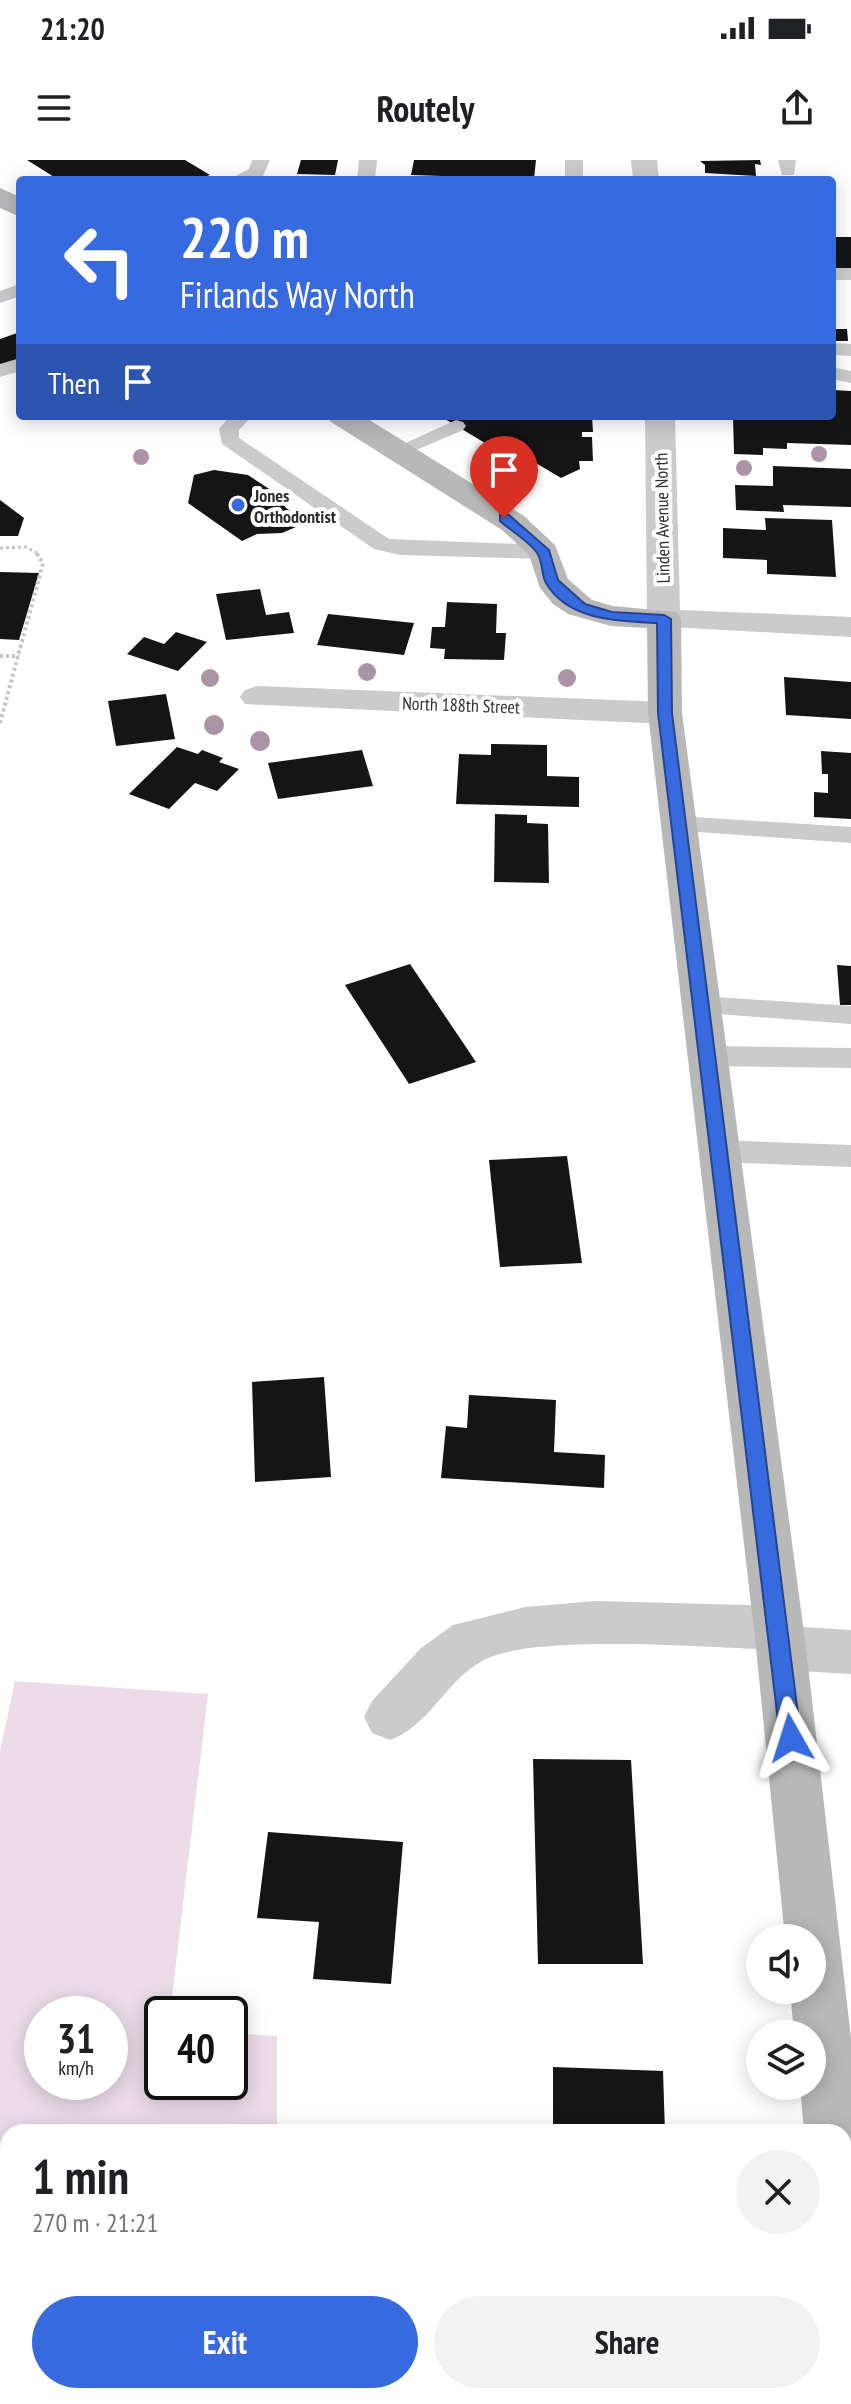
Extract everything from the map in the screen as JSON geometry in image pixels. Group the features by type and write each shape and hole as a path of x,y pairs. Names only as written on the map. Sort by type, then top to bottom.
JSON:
{"street":[{"path":"348,420 513,523 544,552 552,581 565,597 580,607 611,616 851,627"},
{"name":"Linden Avenue North","path":"660,420 664,619"},
{"path":"664,619 665,713 780,1638 832,2124"},
{"name":"North 188th Street","path":"257,697 665,713"},
{"path":"390,1717 439,1664 471,1640 525,1629 596,1623 780,1638 851,1652"}],"lane":[{"path":"247,176 257,172 261,160"},
{"path":"238,420 229,429 229,440 382,544 400,548 544,552"},
{"path":"398,451 456,426"},
{"path":"679,824 851,835"},
{"path":"701,1005 851,1015"},
{"path":"707,1056 851,1058"},
{"path":"719,1151 851,1156"}],"path":[{"path":"0,548 32,548 40,554 43,563 0,723"},
{"path":"0,656 19,656"}],"shaded area":[{"path":"15,1681 208,1694 172,1996 144,1996 144,2100 248,2100 248,2034 277,2036 277,2124 0,2124 0,1751"}],"building":[{"path":"27,160 185,160 210,175 207,176 53,176"},
{"path":"301,160 338,160 335,175 297,174"},
{"path":"414,160 536,160 534,176 411,175"},
{"path":"760,160 761,165 755,164 756,176 705,173 705,165 700,161"},
{"path":"836,237 851,237 851,271 836,270"},
{"path":"836,329 847,329 848,341 836,341"},
{"path":"16,333 16,363 0,369 0,339"},
{"path":"836,390 851,391 851,445 787,443 787,449 763,448 763,455 734,454 733,420 836,420"},
{"path":"447,420 592,420 593,432 582,432 582,437 592,437 593,461 579,461 580,469 561,478 509,447 500,452"},
{"path":"773,466 851,469 851,507 783,505 784,512 736,510 735,485 773,486"},
{"name":"Jones Orthodontist","path":"214,470 248,475 286,500 285,507 303,524 282,533 257,534 242,541 188,503 194,475"},
{"path":"0,500 24,518 18,536 0,536"},
{"path":"765,518 832,520 836,577 767,574 767,560 723,558 723,528 766,530"},
{"path":"0,572 39,573 19,640 0,639"},
{"path":"260,589 266,615 289,612 294,633 226,640 216,594"},
{"path":"447,602 497,604 496,633 506,633 504,660 444,659 445,649 430,648 432,627 445,627"},
{"path":"328,614 414,623 404,655 317,645"},
{"path":"176,632 207,642 178,671 127,654 144,637 164,644"},
{"path":"784,677 851,682 851,719 786,715"},
{"path":"166,694 175,739 116,746 108,701"},
{"path":"491,744 547,745 547,776 579,777 579,807 456,804 459,754 491,755"},
{"path":"177,747 198,754 202,750 223,758 219,762 239,769 217,791 195,783 169,809 129,794"},
{"path":"362,750 373,786 278,799 268,763"},
{"path":"821,751 851,753 851,819 814,817 814,792 828,793 828,774 822,774"},
{"path":"495,814 527,815 527,823 548,824 549,883 494,882"},
{"path":"410,964 476,1062 409,1084 345,985"},
{"path":"837,965 851,966 851,1005 840,1005"},
{"path":"567,1156 582,1263 500,1267 489,1160"},
{"path":"324,1377 331,1477 255,1482 252,1382"},
{"path":"469,1395 556,1400 554,1452 605,1455 604,1488 441,1478 446,1426 467,1428"},
{"path":"533,1759 631,1760 643,1964 538,1964"},
{"path":"268,1832 403,1842 391,1984 313,1979 319,1922 257,1918"},
{"path":"553,2067 663,2071 665,2124 553,2124"}],"place":[{"name":"Jones Orthodontist","path":"238,505"}],"route":[{"path":"504,518 544,552 552,581 565,597 580,607 611,616 664,619 665,713 791,1738"}]}
